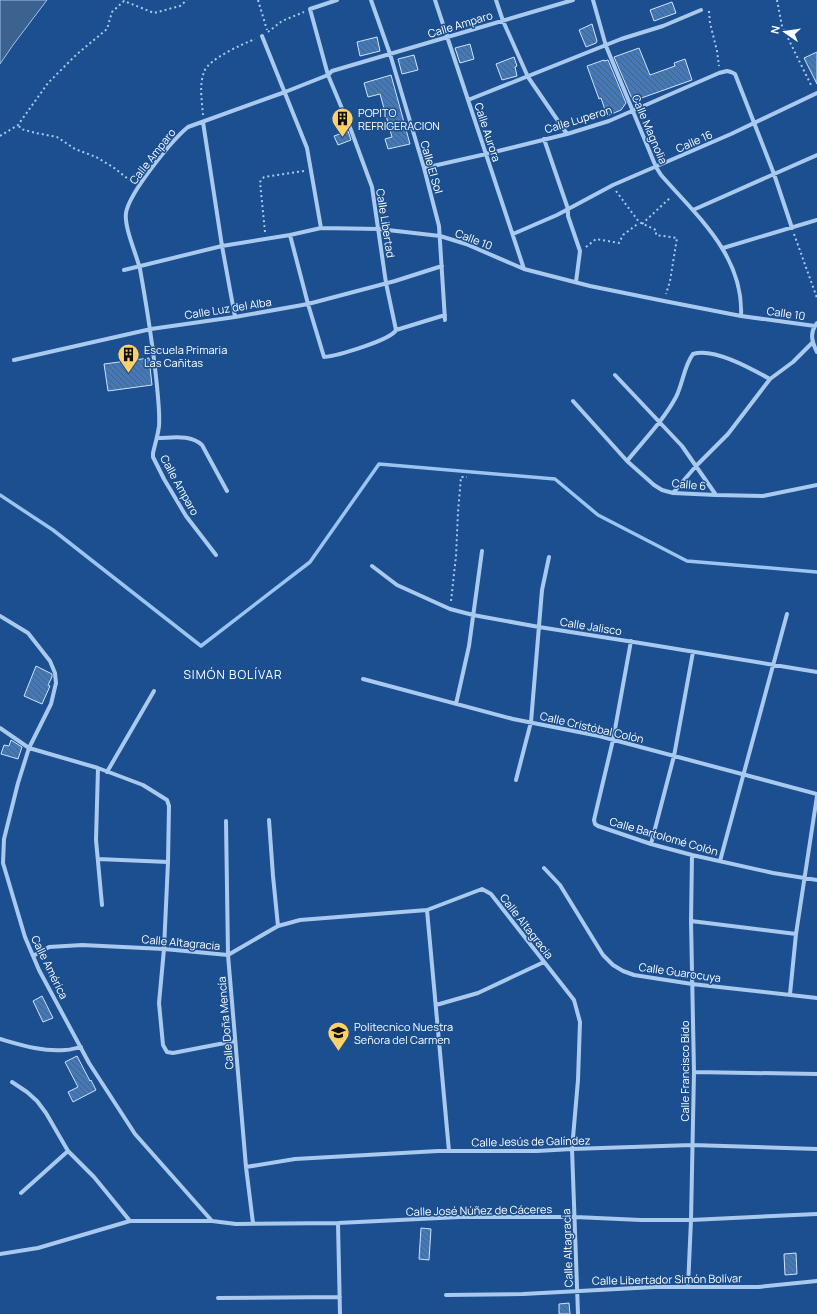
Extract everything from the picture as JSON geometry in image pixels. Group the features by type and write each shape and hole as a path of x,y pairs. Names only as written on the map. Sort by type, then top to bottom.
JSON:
{"street":[{"path":"310,9 337,0"},
{"name":"Calle El Sol","path":"372,0 390,54 424,168 439,226 440,236 445,317 396,330"},
{"name":"Calle Aurora","path":"435,0 524,269"},
{"path":"496,0 503,21 528,77 566,134"},
{"name":"Calle Amparo","path":"216,555 190,522 161,474 153,457 159,425 151,329 139,267 127,226 126,214 128,204 138,187 179,134 188,127 285,92 328,75 332,71 573,0"},
{"name":"Calle Magnolia","path":"593,0 606,46 656,167 661,175 711,231 723,248 737,279 742,304 741,316"},
{"name":"Calle Libertad","path":"310,9 328,75 351,130 372,187 386,283 396,330"},
{"path":"468,100 627,37 663,26 701,10"},
{"path":"262,36 307,148 321,228"},
{"name":"Calle Luperon","path":"424,168 566,134 609,121 719,73 731,72 735,74 754,124"},
{"name":"Calle 16","path":"513,234 557,215 612,185 754,124 816,93"},
{"path":"203,122 222,246 235,317"},
{"path":"754,124 774,174 792,228"},
{"path":"544,139 568,209 568,216 580,251 576,282"},
{"path":"693,210 817,155"},
{"path":"723,248 817,220"},
{"name":"Calle 10","path":"124,270 222,246 290,235 321,228 379,229 440,236 466,244 524,269 576,282 741,316 816,325 812,334 812,342"},
{"path":"290,235 323,357 376,342 395,333 396,330"},
{"name":"Calle Luz del Alba","path":"14,360 151,329 235,317 308,304 442,266"},
{"path":"672,493 728,434 770,379 793,362 812,342 817,352"},
{"path":"627,460 660,423 682,385 693,354 704,352 736,361 770,379"},
{"path":"615,375 682,446 716,496"},
{"name":"Calle 6","path":"573,401 627,460 654,485 662,490 672,493 716,496 763,496 817,485"},
{"path":"157,438 190,438 197,440 202,445 227,491"},
{"path":"456,704 469,646 482,551"},
{"path":"516,780 531,722 542,590 549,557"},
{"name":"Calle Jalisco","path":"372,566 397,585 450,608 473,615 538,628 631,641 817,672"},
{"path":"720,861 787,614"},
{"name":"Calle América","path":"0,616 28,633 50,661 55,673 56,683 49,709 29,748 18,783 4,838 4,863 25,936 39,970 89,1063 134,1134 212,1221"},
{"name":"Calle Bartolomé Colón","path":"631,641 613,740 594,820 595,824 651,844 692,855 805,879 817,880"},
{"path":"651,844 674,756 693,652"},
{"name":"Calle Cristóbal Colón","path":"363,679 456,704 613,740 817,795"},
{"path":"107,772 154,691"},
{"path":"0,728 29,748 98,768 143,785 167,800 169,806 168,862 164,949 159,1003 163,1045 167,1052 173,1053 235,1041"},
{"path":"98,768 96,840 102,905"},
{"path":"790,994 796,934 817,795"},
{"path":"269,820 278,926"},
{"name":"Calle Doña Mencía","path":"226,821 228,955 246,1167 253,1223"},
{"name":"Calle Francisco Bido","path":"688,1287 694,1072 691,921 692,855"},
{"path":"98,859 168,862"},
{"name":"Calle Guarocuya","path":"544,868 560,885 604,955 613,965 623,971 634,975 692,984 817,998"},
{"name":"Calle Altagracia","path":"33,956 49,947 82,945 164,949 228,955 278,926 300,920 427,910 482,889 487,891 491,894 574,1000 580,1022 578,1080 572,1149 578,1314"},
{"path":"427,910 450,1151"},
{"path":"691,921 796,934"},
{"path":"436,1005 478,993 544,962"},
{"path":"0,1039 24,1046 49,1049 66,1050 81,1047"},
{"path":"694,1072 817,1074"},
{"path":"12,1082 37,1101 68,1150 94,1177 130,1221"},
{"name":"Calle Jesús de Galíndez","path":"246,1167 295,1159 450,1151 538,1151 692,1145 817,1149"},
{"path":"21,1193 68,1150"},
{"name":"Calle José Núñez de Cáceres","path":"0,1254 38,1248 130,1221 212,1221 236,1224 460,1217 575,1217 641,1220 691,1220 817,1214"},
{"path":"338,1222 340,1314"},
{"name":"Calle Libertador Simón Bolívar","path":"446,1295 523,1294 655,1287 758,1286 817,1282"},
{"path":"218,1298 340,1297"}],"path":[{"path":"0,136 18,125 48,83 76,55 107,30 112,12 124,0 154,14 180,6 187,0"},
{"path":"258,0 268,32 282,21 310,9"},
{"path":"777,0 782,26 816,93"},
{"path":"701,10 707,10 710,14 710,23 717,51 719,73"},
{"path":"203,122 202,83 204,70 214,60 262,36"},
{"path":"18,125 21,129 57,137 75,149 96,157 113,167 138,187"},
{"path":"266,239 260,182 264,177 311,170"},
{"path":"612,185 641,223 656,230 656,235 677,238 670,281 664,301"},
{"path":"580,251 596,239 619,243 623,235 641,223 676,192"},
{"path":"792,228 817,298"},
{"path":"450,608 456,556 461,476 467,477"}],"water":[{"path":"0,0 47,0 0,64"}],"building":[{"path":"672,2 676,13 654,21 650,10"},
{"path":"592,24 597,41 596,43 586,47 579,30"},
{"path":"377,37 380,51 360,56 357,42"},
{"path":"470,44 474,59 460,63 455,48"},
{"path":"639,48 650,75 675,66 674,63 685,59 692,80 633,101 614,57"},
{"path":"817,52 817,84 804,58"},
{"path":"414,55 418,70 402,74 398,59"},
{"path":"514,57 517,66 515,67 517,76 502,80 496,64"},
{"path":"608,60 626,103 621,110 607,116 587,66"},
{"path":"391,75 410,144 388,149 385,139 392,137 380,94 368,97 364,83"},
{"name":"POPITO REFRIGERACION","path":"348,131 351,140 338,145 334,136"},
{"name":"Escuela Primaria Las Cañitas","path":"149,358 152,385 108,391 104,364"},
{"path":"36,666 52,674 48,685 50,686 42,704 24,696"},
{"path":"11,740 22,747 18,759 1,754 4,745 9,746"},
{"path":"42,996 53,1018 43,1022 33,1001"},
{"path":"77,1056 96,1090 73,1102 68,1092 78,1087 65,1062"},
{"path":"421,1228 431,1229 429,1260 419,1259"},
{"path":"796,1253 797,1274 785,1275 784,1254"},
{"path":"569,1303 570,1314 559,1314 559,1304"}],"waterway":[{"path":"0,495 53,530 201,646 310,562 379,464 555,479 598,515 687,561 817,572"}],"place":[{"name":"POPITO REFRIGERACION","path":"343,138"},
{"name":"Escuela Primaria Las Cañitas","path":"128,374"},
{"name":"Politecnico Nuestra Señora del Carmen","path":"338,1052"}],"district":[{"name":"SIMÓN BOLÍVAR","path":"233,674"}]}
